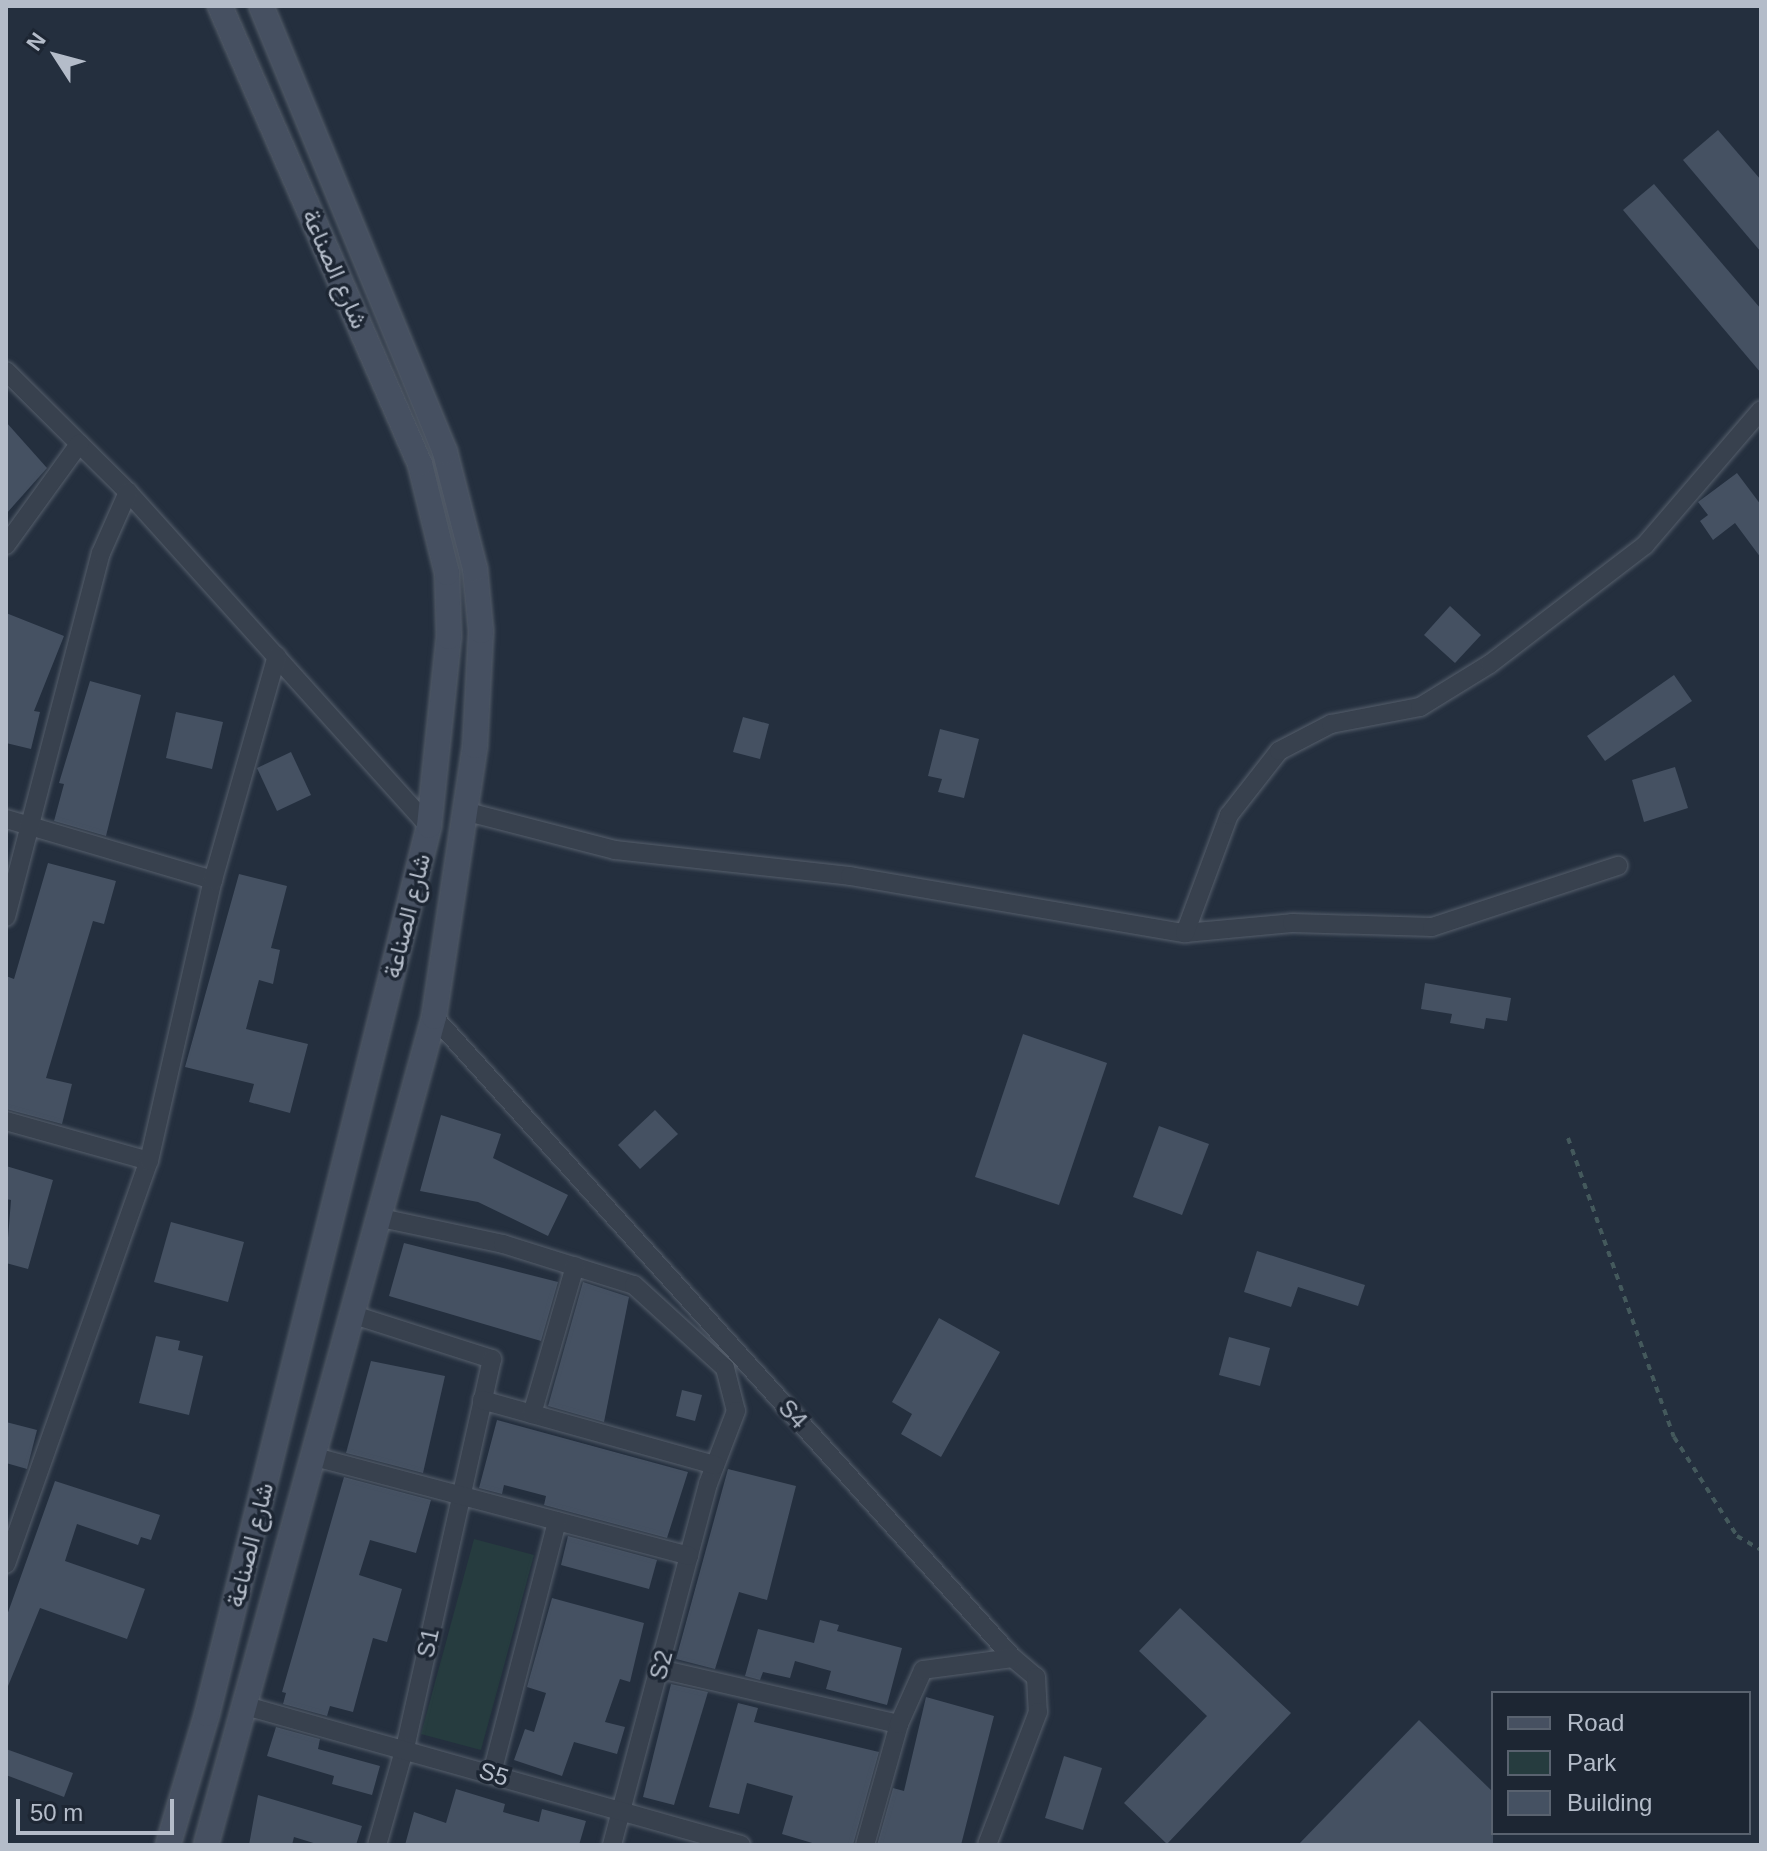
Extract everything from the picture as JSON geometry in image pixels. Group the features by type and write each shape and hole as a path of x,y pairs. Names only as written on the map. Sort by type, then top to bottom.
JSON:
{"main road":[{"name":"شارع الصناعة","path":"168,1845 207,1714 429,826 449,637 447,573 420,464 220,6"},
{"name":"شارع الصناعة","path":"206,1845 434,1017 475,746 481,631 471,554 445,452 261,6"}],"street":[{"path":"6,371 128,492 429,826"},
{"path":"1185,933 1229,815 1279,751 1331,724 1420,707 1490,664 1645,545 1761,410"},
{"path":"7,543 79,444"},
{"path":"6,917 101,553 128,492"},
{"path":"6,1564 149,1161 213,880 277,656"},
{"path":"464,811 615,850 850,876 1185,933 1292,923 1432,927 1618,866"},
{"path":"6,819 213,880"},
{"name":"S4","path":"434,1017 1013,1658 1036,1677 1038,1712 987,1845"},
{"path":"6,1121 149,1161"},
{"name":"S2","path":"381,1218 503,1244 634,1285 725,1368 736,1411 708,1484 612,1845"},
{"path":"532,1414 575,1266"},
{"name":"S1","path":"354,1315 492,1359 405,1747 377,1845"},
{"path":"482,1400 715,1465"},
{"path":"315,1457 689,1556"},
{"path":"492,1773 557,1521"},
{"path":"865,1845 899,1724 923,1670 1013,1658"},
{"path":"660,1669 899,1724"},
{"name":"S5","path":"246,1706 405,1747 621,1813 741,1845"}],"path":[{"path":"1568,1138 1674,1437 1737,1536 1761,1550"}],"green space":[{"path":"474,1539 534,1555 481,1750 421,1734"}],"building":[{"path":"1718,130 1761,180 1761,252 1683,160"},
{"path":"1654,184 1761,309 1761,373 1623,210"},
{"path":"6,422 47,468 6,514"},
{"path":"1737,473 1761,505 1761,558 1735,523 1713,540 1700,521 1708,515 1698,502"},
{"path":"1450,606 1481,635 1455,663 1424,635"},
{"path":"6,613 64,636 34,711 40,712 31,749 6,743"},
{"path":"1674,675 1692,701 1605,761 1587,736"},
{"path":"90,681 141,695 106,836 54,821 64,784 59,783"},
{"path":"176,712 223,722 212,769 166,758"},
{"path":"743,717 769,724 760,759 733,752"},
{"path":"940,729 979,739 964,798 938,792 942,779 928,776"},
{"path":"291,752 311,795 277,811 257,768"},
{"path":"1675,767 1688,808 1644,822 1632,780"},
{"path":"48,863 116,881 104,924 93,921 46,1078 72,1084 62,1124 6,1109 6,976 14,979"},
{"path":"239,874 287,886 271,948 280,950 273,984 259,980 246,1029 308,1044 290,1113 249,1102 254,1084 185,1067"},
{"path":"1425,983 1511,998 1507,1021 1486,1018 1484,1029 1450,1023 1452,1014 1421,1009"},
{"path":"1023,1034 1107,1063 1059,1205 975,1177"},
{"path":"655,1110 678,1134 640,1169 618,1145"},
{"path":"441,1115 501,1134 493,1158 568,1195 548,1236 478,1202 420,1191"},
{"path":"1159,1126 1209,1144 1182,1215 1133,1197"},
{"path":"6,1166 53,1180 28,1269 6,1263 11,1200 6,1199"},
{"path":"171,1222 244,1242 228,1302 154,1282"},
{"path":"404,1243 558,1282 541,1341 389,1296"},
{"path":"1257,1251 1365,1285 1358,1306 1298,1287 1291,1307 1244,1292"},
{"path":"583,1282 629,1297 604,1422 548,1406"},
{"path":"939,1318 1000,1352 941,1457 901,1434 912,1414 892,1402"},
{"path":"156,1336 180,1341 178,1350 203,1356 189,1415 139,1403"},
{"path":"1229,1337 1270,1348 1260,1386 1219,1375"},
{"path":"371,1361 445,1376 423,1473 346,1453"},
{"path":"682,1390 702,1395 695,1421 676,1416"},
{"path":"497,1420 688,1472 667,1538 544,1505 546,1496 504,1485 502,1494 479,1488"},
{"path":"6,1422 37,1430 27,1469 6,1463"},
{"path":"728,1469 796,1486 767,1600 739,1592 715,1669 676,1659"},
{"path":"344,1477 431,1500 416,1553 370,1540 359,1575 402,1589 387,1642 373,1638 353,1712 330,1706 327,1716 283,1704 286,1693 282,1692"},
{"path":"55,1481 160,1515 151,1540 141,1537 138,1545 77,1524 65,1561 145,1589 127,1639 40,1608 6,1691 6,1618"},
{"path":"568,1536 657,1560 649,1589 561,1565"},
{"path":"552,1598 644,1623 630,1682 620,1679 605,1722 625,1727 617,1754 574,1742 562,1776 514,1760 525,1729 534,1732 546,1693 527,1687"},
{"path":"1180,1608 1291,1713 1167,1844 1124,1803 1207,1716 1139,1651"},
{"path":"820,1620 839,1625 837,1631 902,1648 887,1705 826,1689 831,1671 795,1661 790,1678 763,1672 760,1680 745,1676 758,1629 814,1643"},
{"path":"671,1684 708,1692 674,1805 643,1797"},
{"path":"926,1697 994,1716 961,1845 877,1845 893,1788 904,1791"},
{"path":"738,1703 758,1708 754,1722 879,1752 853,1845 819,1845 782,1834 793,1796 747,1783 739,1814 709,1807"},
{"path":"1419,1720 1491,1790 1493,1845 1298,1845"},
{"path":"276,1727 320,1739 318,1749 380,1766 372,1795 332,1784 334,1776 267,1756"},
{"path":"6,1749 73,1773 64,1797 6,1775"},
{"path":"1064,1756 1102,1768 1083,1830 1045,1818"},
{"path":"456,1789 505,1804 503,1812 539,1822 542,1809 586,1821 579,1845 405,1845 414,1812 446,1823"},
{"path":"258,1795 362,1826 356,1845 320,1845 294,1837 292,1845 249,1845"}]}
